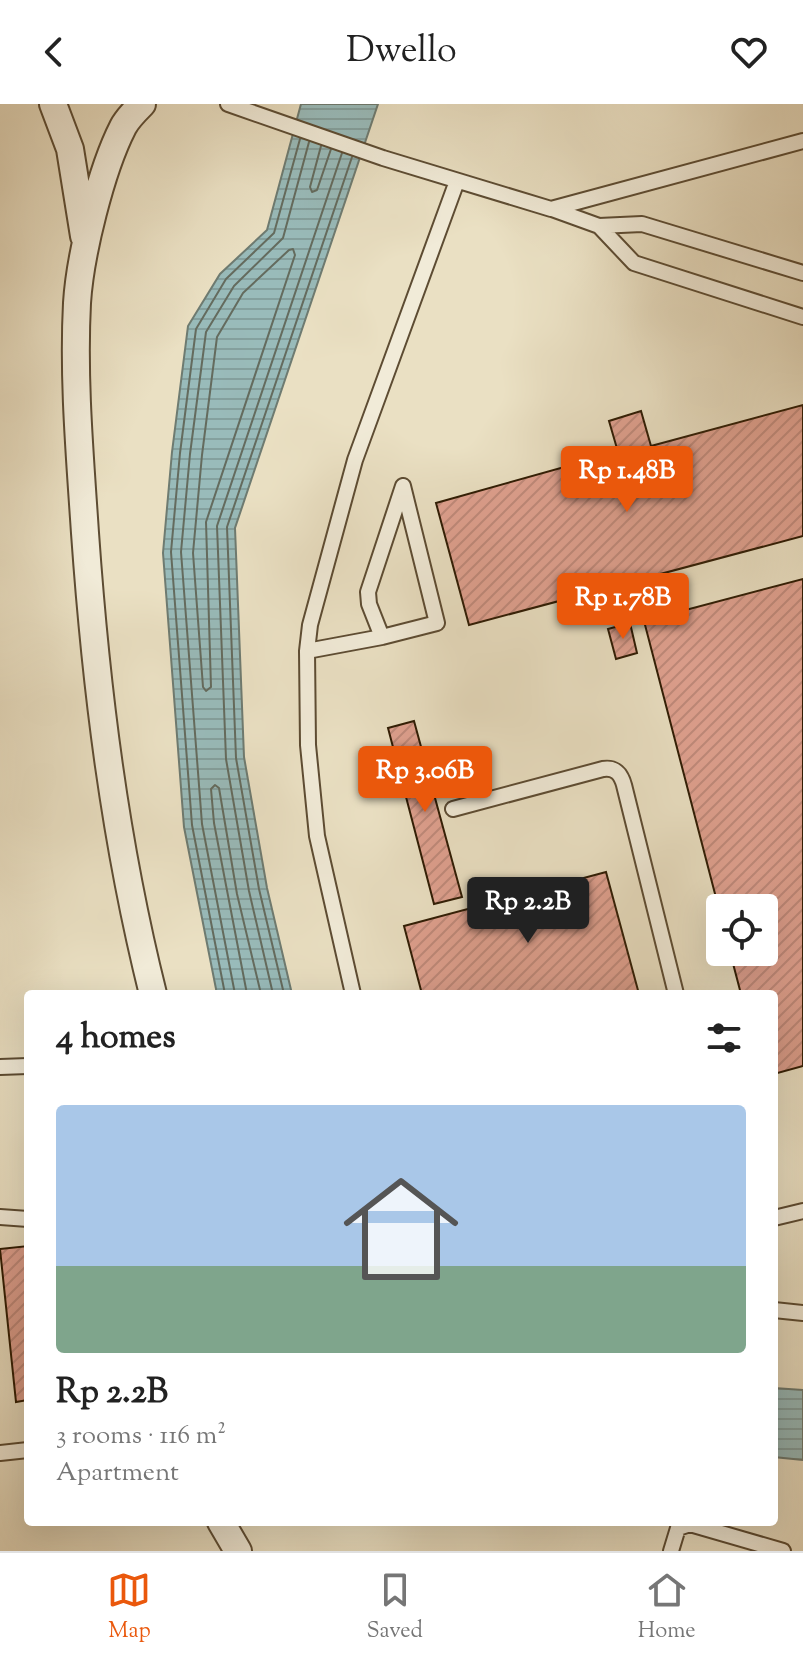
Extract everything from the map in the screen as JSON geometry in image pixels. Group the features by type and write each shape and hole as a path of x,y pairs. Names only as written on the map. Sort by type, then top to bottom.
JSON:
{"street":[{"path":"53,104 70,149 86,247"},
{"path":"142,104 124,124 109,159 86,247 77,301 77,357 91,618 117,824 152,990"},
{"path":"212,1526 220,1551"},
{"path":"223,1526 238,1551"}],"lane":[{"path":"228,104 383,158 599,226 642,224 803,273"},
{"path":"551,209 803,141"},
{"path":"352,990 317,836 308,745 307,651 310,625 355,460 457,181"},
{"path":"599,226 634,263 803,317"},
{"path":"307,651 382,637 437,623 403,486 368,592 369,604 382,637"},
{"path":"453,809 603,769 614,769 624,785 675,990"},
{"path":"0,1067 24,1066"},
{"path":"778,1217 803,1211"},
{"path":"0,1217 24,1219"},
{"path":"778,1310 803,1313"},
{"path":"0,1453 24,1450"},
{"path":"671,1551 678,1528 684,1526"},
{"path":"697,1526 783,1551"}],"water":[{"path":"301,104 378,104 235,528 244,757 267,888 291,990 216,990 184,827 163,553 188,326 220,274 267,230"},
{"path":"778,1388 803,1390 803,1460 778,1457"}],"building":[{"path":"803,405 803,536 469,625 436,503 618,452 609,421 641,411 651,446"},
{"path":"803,579 803,1066 778,1073 778,990 740,990 734,966 778,966 778,894 715,894 644,621"},
{"path":"630,623 637,653 616,659 608,629"},
{"path":"414,721 462,897 434,904 388,728"},
{"path":"606,872 638,990 421,990 404,926"},
{"path":"24,1246 24,1401 16,1402 0,1249"}]}
